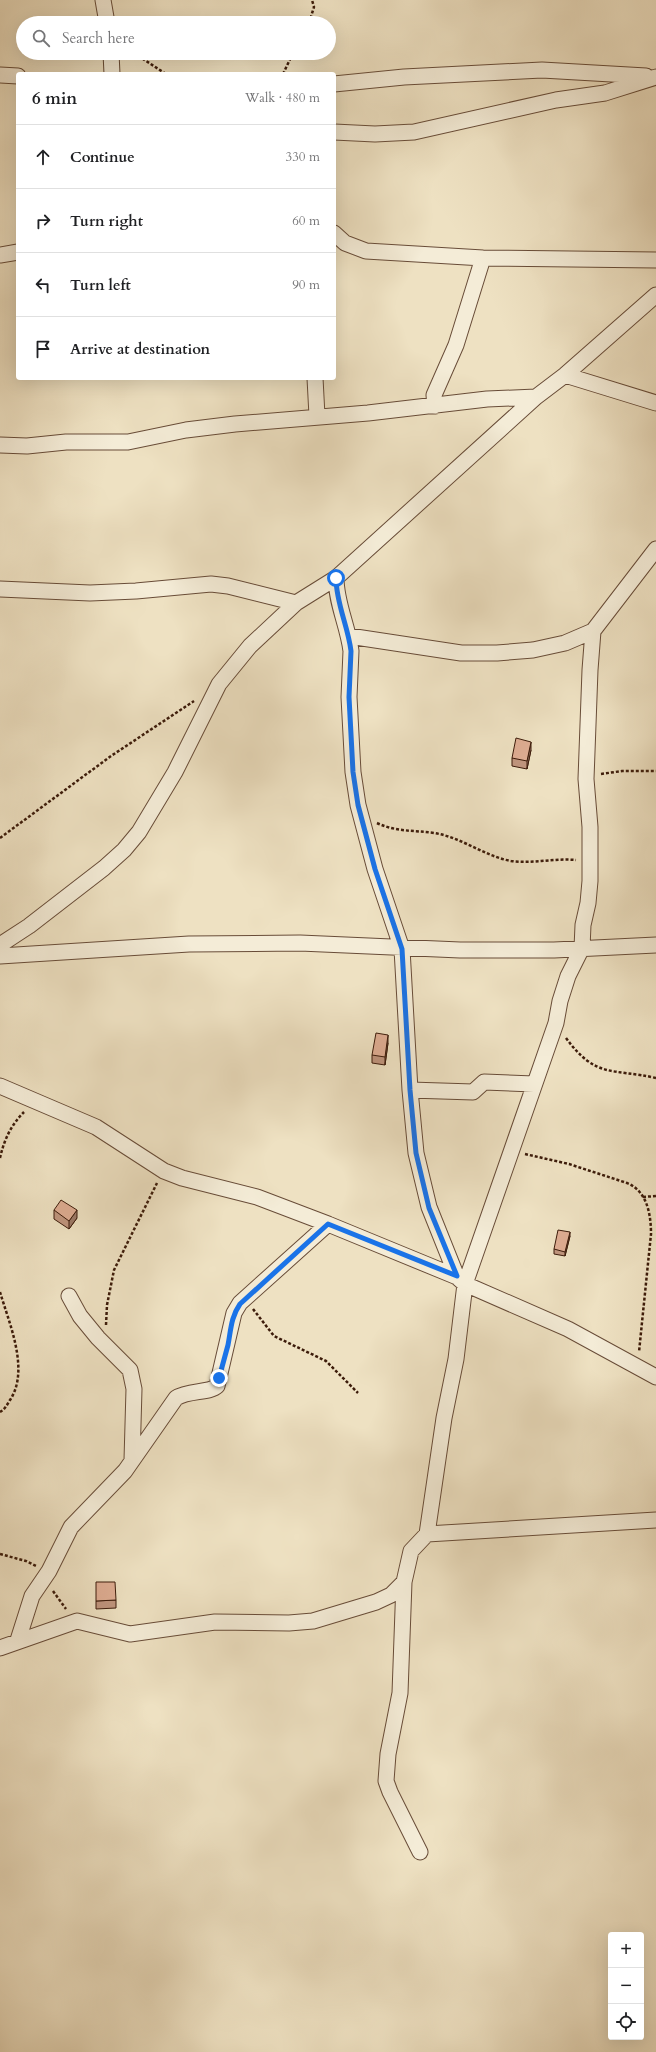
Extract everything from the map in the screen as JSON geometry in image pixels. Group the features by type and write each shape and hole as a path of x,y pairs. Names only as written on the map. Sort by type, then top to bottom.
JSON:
{"street":[{"path":"104,0 106,16"},
{"path":"111,60 112,72"},
{"path":"336,84 404,77 542,70 656,77"},
{"path":"0,75 16,76"},
{"path":"336,132 375,134 414,132 556,100 605,93 656,77"},
{"path":"336,235 345,243 366,251 482,258 656,260"},
{"path":"0,255 16,252"},
{"path":"435,406 434,395 456,345 482,258"},
{"path":"0,945 29,926 104,868 124,850 139,832 174,772 219,684 250,646 296,603 336,578 536,396 565,375 656,295"},
{"path":"565,375 656,403"},
{"path":"315,380 317,416"},
{"path":"0,445 26,446 66,442 128,442 186,430 317,416 435,406 487,399 536,396"},
{"path":"420,1852 386,1781 388,1754 400,1693 404,1582 411,1551 427,1534 444,1418 456,1359 461,1280 511,1153 556,1023 560,1001 568,976 582,948 583,926 589,896 590,862 586,779 590,670 594,631 656,549"},
{"path":"336,578 336,593 349,636 351,656 350,741 358,805 375,869 402,949 410,1090 416,1153 429,1208 461,1280"},
{"path":"0,589 90,593 136,592 211,584 228,586 296,603"},
{"path":"349,636 461,653 497,653 549,647 594,631"},
{"path":"0,956 189,944 300,944 402,949 554,950 656,945"},
{"path":"410,1090 472,1092 484,1082 534,1084"},
{"path":"0,1086 96,1126 164,1170 182,1178 257,1197 328,1224 461,1280 568,1329 637,1364 656,1377"},
{"path":"18,1640 32,1596 49,1571 71,1527 117,1480 176,1398 183,1394 210,1390 217,1386 234,1313 248,1296 328,1224"},
{"path":"69,1296 80,1316 98,1338 130,1370 134,1389 132,1460"},
{"path":"637,1364 656,1364"},
{"path":"427,1534 656,1520"},
{"path":"0,1648 18,1640 77,1622 130,1634 215,1622 289,1623 313,1621 376,1602 391,1595 404,1582"}],"path":[{"path":"311,16 314,7 312,0"},
{"path":"145,60 163,72"},
{"path":"284,72 290,60"},
{"path":"0,838 111,756 200,697"},
{"path":"586,779 601,774 622,771 656,771"},
{"path":"358,805 377,822 390,829 434,833 512,861 564,860 590,862"},
{"path":"556,1023 577,1053 589,1063 612,1072 656,1078"},
{"path":"0,1158 3,1145 13,1123 36,1101"},
{"path":"511,1153 521,1152 569,1164 630,1185 644,1196 651,1222 651,1234 637,1364"},
{"path":"106,1327 107,1305 114,1270 164,1170"},
{"path":"644,1196 656,1196"},
{"path":"0,1292 17,1350 18,1377 15,1392 4,1410 0,1412"},
{"path":"248,1296 254,1310 274,1336 326,1361 358,1393"},
{"path":"0,1554 21,1559 49,1571 48,1583 56,1597 77,1622"}],"building":[{"path":"516,738 531,742 527,761 512,758"},
{"path":"376,1033 388,1035 385,1057 372,1055"},
{"path":"61,1200 77,1210 69,1221 54,1210"},
{"path":"558,1230 570,1232 565,1252 554,1249"},
{"path":"96,1582 115,1582 116,1600 96,1601"}],"route":[{"path":"219,1378 228,1345 230,1324 234,1313 240,1304 328,1224 457,1276 429,1208 416,1153 410,1090 402,949 375,869 358,805 350,741 349,697 351,651 349,636 336,593 336,578"}]}
